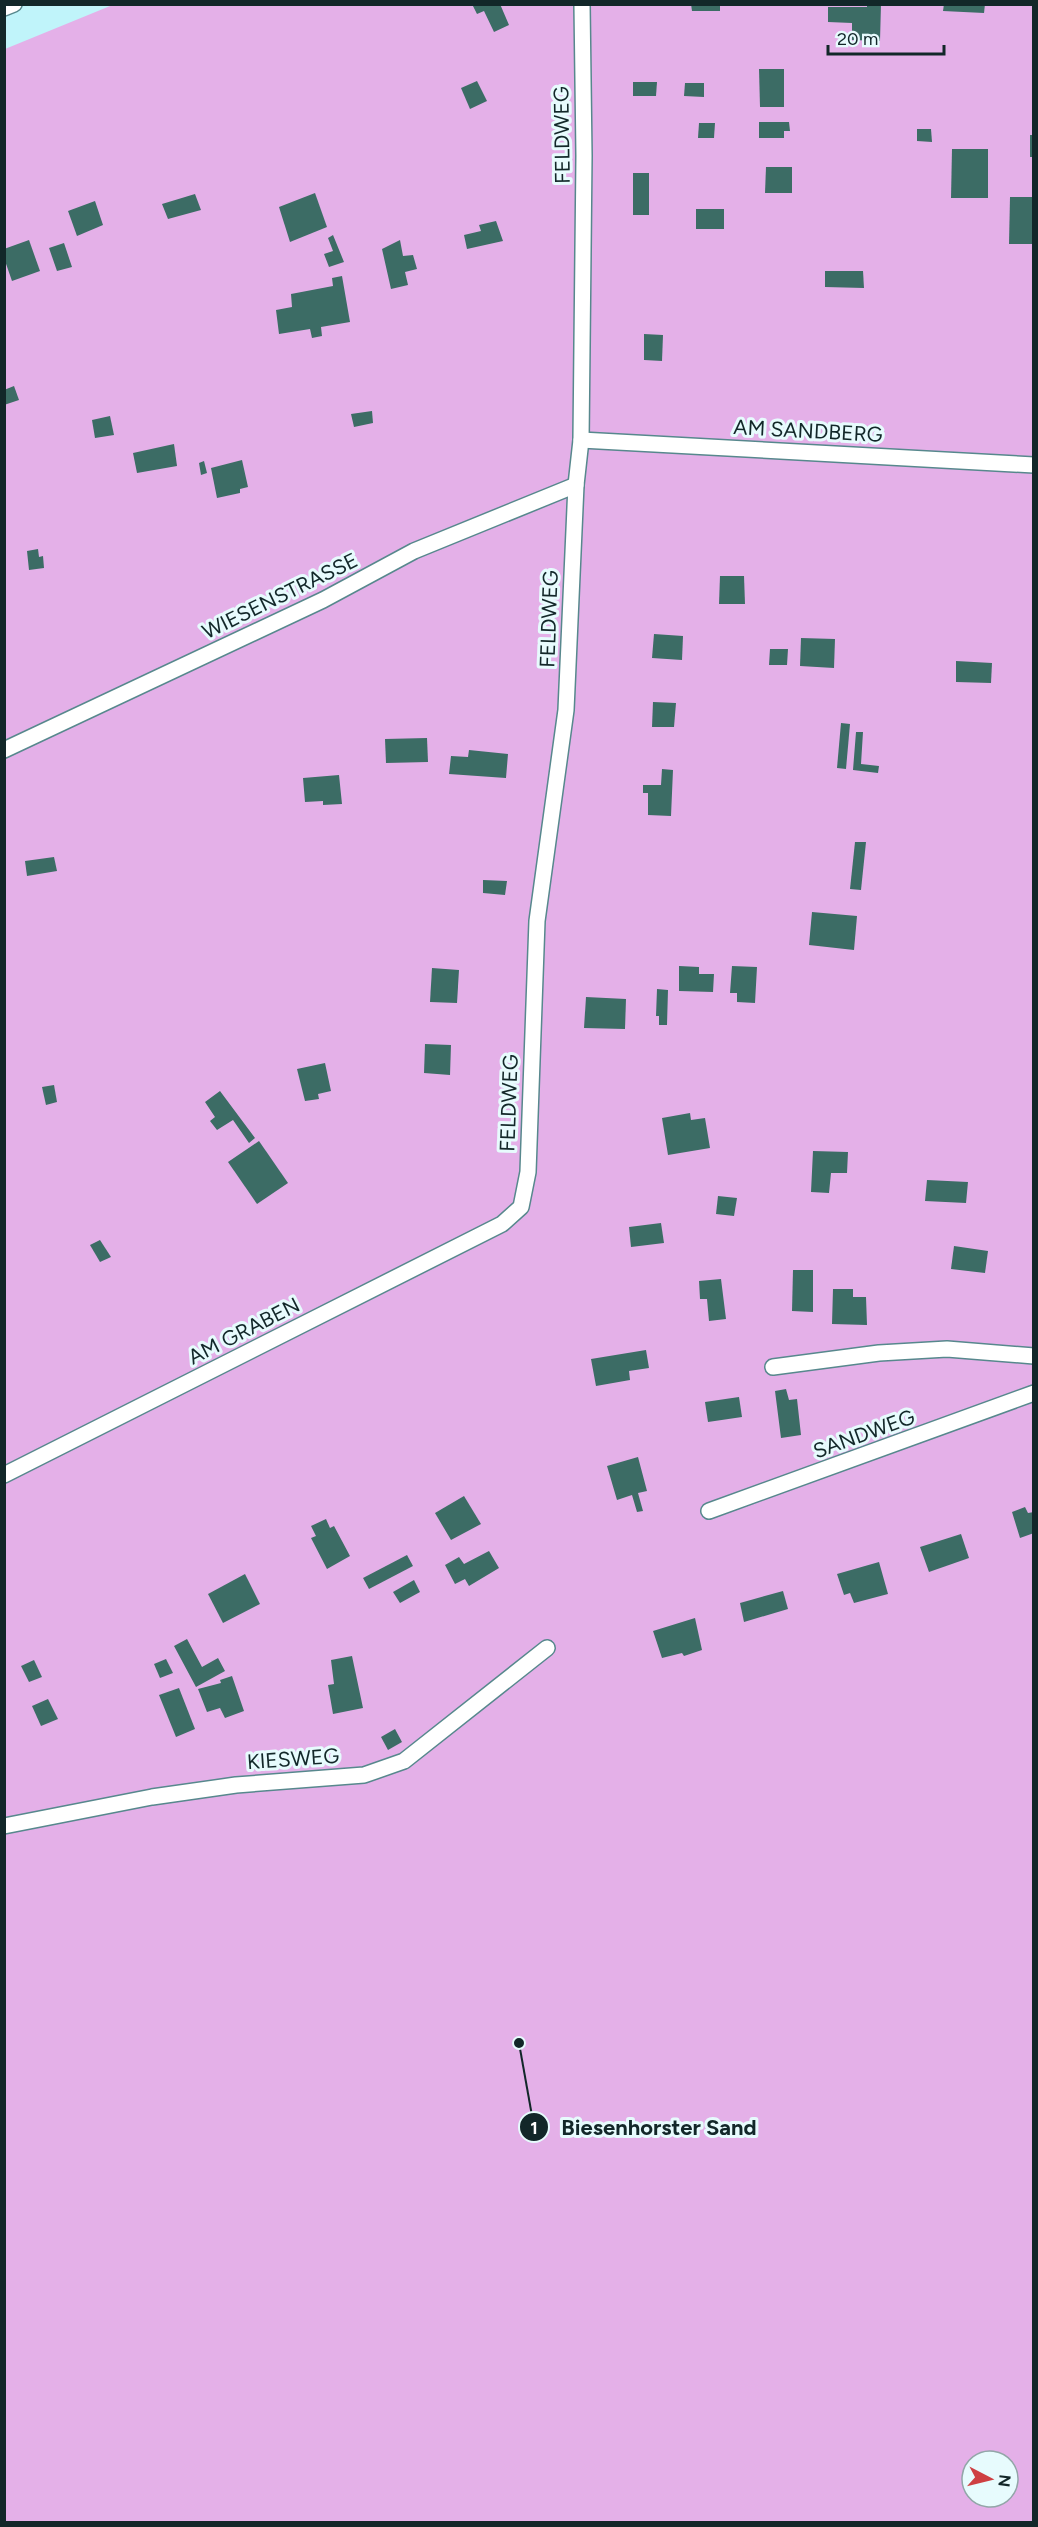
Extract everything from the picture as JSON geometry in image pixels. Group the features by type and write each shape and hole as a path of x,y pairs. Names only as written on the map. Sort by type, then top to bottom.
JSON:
{"lane":[{"path":"4,8 14,4"},
{"name":"FELDWEG","path":"502,1224 521,1207 528,1172 537,921 566,711 576,485 581,440 584,156 582,4"},
{"name":"AM SANDBERG","path":"581,440 1034,465"},
{"name":"WIESENSTRASSE","path":"4,750 323,600 414,551 576,485"},
{"name":"AM GRABEN","path":"4,1475 502,1224"},
{"path":"773,1367 879,1353 947,1349 1034,1356"},
{"name":"SANDWEG","path":"709,1511 1034,1393"},
{"name":"KIESWEG","path":"4,1826 152,1797 236,1785 364,1775 404,1761 547,1648"}],"shaded area":[{"path":"115,4 1033,5 1033,2522 5,2522 5,49"}],"building":[{"path":"472,4 500,4 509,25 494,32 484,11 477,14"},
{"path":"691,4 720,4 720,11 692,11"},
{"path":"867,4 881,4 880,41 852,40 852,23 828,22 828,7 867,7"},
{"path":"944,4 985,4 984,13 943,11"},
{"path":"759,69 784,69 784,107 760,107"},
{"path":"477,81 487,101 470,109 461,88"},
{"path":"633,82 657,82 656,96 633,96"},
{"path":"685,83 704,83 704,97 684,96"},
{"path":"759,122 789,122 790,131 784,131 784,138 759,138"},
{"path":"699,123 715,123 714,138 698,138"},
{"path":"917,129 931,129 932,142 917,141"},
{"path":"1030,135 1034,135 1034,157 1030,157"},
{"path":"952,149 988,149 988,198 951,198"},
{"path":"766,167 792,167 792,193 765,193"},
{"path":"633,173 649,173 649,215 633,215"},
{"path":"315,193 327,227 290,242 279,207"},
{"path":"195,194 201,210 168,219 162,204"},
{"path":"1010,197 1034,197 1034,244 1009,244"},
{"path":"95,201 103,225 77,236 68,211"},
{"path":"696,209 724,209 724,229 696,229"},
{"path":"496,221 503,241 467,249 464,235 481,231 479,225"},
{"path":"333,235 344,262 329,267 324,254 333,251 328,238"},
{"path":"29,240 40,271 12,281 4,258 4,249"},
{"path":"400,240 403,256 413,255 417,269 405,272 408,285 391,289 382,249"},
{"path":"64,243 72,267 57,271 49,248"},
{"path":"825,271 863,271 864,288 825,287"},
{"path":"342,276 350,322 321,327 322,336 312,338 310,329 279,334 276,310 292,307 291,294 333,286 332,278"},
{"path":"644,334 663,335 662,361 644,360"},
{"path":"14,386 19,400 4,405 4,390"},
{"path":"372,411 373,423 354,427 351,414"},
{"path":"110,416 114,435 95,438 92,420"},
{"path":"174,444 177,466 137,473 133,453"},
{"path":"242,460 248,487 240,489 240,493 217,498 211,468"},
{"path":"204,461 207,473 201,475 199,463"},
{"path":"38,549 39,557 43,556 44,568 29,570 27,551"},
{"path":"720,576 744,576 745,604 719,604"},
{"path":"654,634 683,636 682,660 652,658"},
{"path":"801,638 835,639 834,668 800,666"},
{"path":"770,649 788,649 787,665 769,665"},
{"path":"956,661 992,663 991,683 956,682"},
{"path":"653,702 676,703 674,727 652,727"},
{"path":"841,723 850,724 846,769 837,768"},
{"path":"856,732 863,732 861,764 879,766 878,773 853,770"},
{"path":"427,738 428,762 386,763 385,739"},
{"path":"469,750 508,754 506,778 449,774 451,756 468,757"},
{"path":"662,769 673,770 671,816 648,815 648,793 643,793 643,785 661,785"},
{"path":"339,775 342,804 323,805 323,801 305,802 303,778"},
{"path":"855,842 866,842 861,890 850,889"},
{"path":"54,857 57,871 27,876 25,861"},
{"path":"483,880 507,881 505,895 483,893"},
{"path":"812,912 857,916 854,950 809,945"},
{"path":"679,966 699,967 699,974 714,974 713,992 679,991"},
{"path":"732,966 757,967 755,1003 737,1002 737,993 730,993"},
{"path":"432,968 459,970 457,1003 430,1002"},
{"path":"657,989 668,990 667,1025 659,1025 659,1016 656,1016"},
{"path":"586,997 626,999 625,1029 584,1028"},
{"path":"425,1044 451,1045 450,1075 424,1073"},
{"path":"325,1063 331,1091 318,1094 319,1099 305,1101 297,1069"},
{"path":"54,1085 57,1102 46,1105 42,1087"},
{"path":"220,1091 255,1138 249,1143 233,1120 217,1130 210,1121 215,1117 205,1102"},
{"path":"690,1113 691,1120 705,1118 710,1148 668,1155 662,1118"},
{"path":"259,1141 288,1183 257,1204 228,1162"},
{"path":"813,1151 848,1152 847,1173 831,1173 829,1193 811,1192"},
{"path":"927,1180 968,1182 966,1203 925,1201"},
{"path":"718,1196 737,1198 734,1216 716,1214"},
{"path":"661,1223 664,1243 631,1247 629,1227"},
{"path":"100,1240 111,1257 100,1262 90,1245"},
{"path":"954,1246 988,1251 985,1273 951,1269"},
{"path":"793,1270 813,1270 813,1312 792,1311"},
{"path":"721,1279 726,1319 709,1321 707,1299 700,1299 699,1281"},
{"path":"833,1289 853,1289 853,1297 866,1297 867,1325 832,1324"},
{"path":"646,1350 649,1368 629,1371 630,1380 596,1386 591,1359"},
{"path":"786,1389 789,1400 797,1399 801,1435 781,1438 775,1391"},
{"path":"739,1397 742,1417 708,1422 705,1402"},
{"path":"638,1457 647,1491 638,1493 643,1511 637,1512 632,1495 617,1500 607,1466"},
{"path":"464,1496 481,1524 451,1540 435,1513"},
{"path":"1025,1507 1028,1513 1034,1512 1034,1533 1020,1538 1012,1512"},
{"path":"326,1519 330,1528 334,1526 350,1556 327,1569 311,1538 316,1536 311,1526"},
{"path":"961,1534 969,1558 929,1572 920,1547"},
{"path":"489,1551 499,1568 469,1586 465,1579 455,1584 445,1565 459,1557 464,1564"},
{"path":"407,1555 413,1566 369,1589 363,1578"},
{"path":"879,1562 888,1594 854,1603 850,1593 844,1595 837,1574"},
{"path":"245,1574 260,1604 223,1623 208,1594"},
{"path":"414,1580 420,1592 400,1603 393,1592"},
{"path":"783,1591 788,1609 744,1622 740,1603"},
{"path":"695,1618 702,1650 684,1656 682,1653 662,1658 653,1631"},
{"path":"187,1639 202,1667 218,1658 225,1671 196,1687 174,1646"},
{"path":"352,1656 363,1708 333,1714 328,1685 334,1684 331,1660"},
{"path":"166,1659 173,1673 160,1678 154,1664"},
{"path":"34,1660 42,1677 29,1682 21,1666"},
{"path":"232,1676 244,1711 225,1718 220,1708 207,1712 198,1689 221,1683 220,1680"},
{"path":"179,1688 195,1729 176,1737 159,1695"},
{"path":"48,1699 58,1719 41,1726 32,1706"},
{"path":"395,1729 402,1742 388,1750 381,1737"}],"place":[{"name":"Biesenhorster Sand","path":"519,2043"}]}
